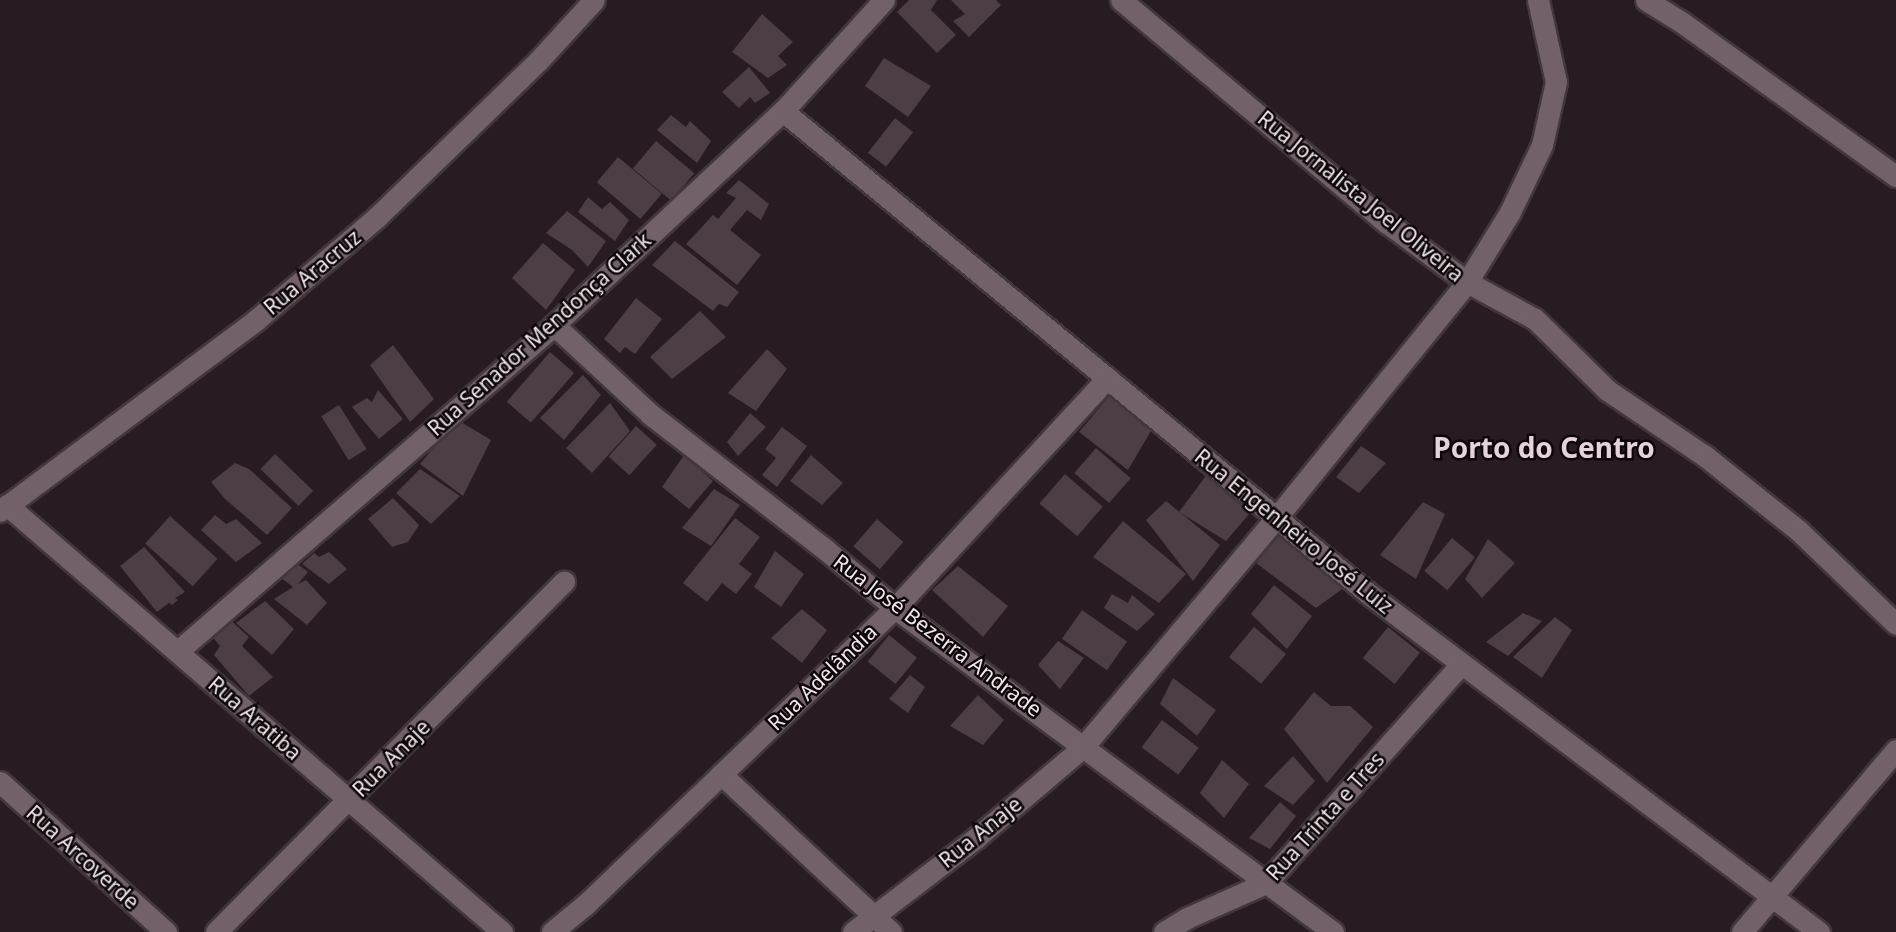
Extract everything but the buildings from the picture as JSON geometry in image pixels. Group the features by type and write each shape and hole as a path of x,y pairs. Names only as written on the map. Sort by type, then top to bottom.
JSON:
{"street":[{"name":"Rua Aracruz","path":"4,508 256,320 377,217 539,60 594,0"},
{"name":"Rua Senador Mendonça Clark","path":"178,651 554,325 783,111 884,0"},
{"name":"Rua Jornalista Joel Oliveira","path":"1121,0 1386,222 1467,282 1535,319 1607,390 1705,456 1799,531 1896,624"},
{"name":"Rua Anaje","path":"852,932 976,838 1084,746 1277,517 1467,282 1510,212 1542,145 1556,82 1538,0"},
{"path":"1646,0 1680,21 1896,176"},
{"name":"Rua Engenheiro José Luiz","path":"783,111 1369,594 1769,898 1819,932"},
{"name":"Rua José Bezerra Andrade","path":"554,325 650,414 826,550 895,608 1333,932"},
{"name":"Rua Adelândia","path":"552,932 586,904 895,608 1107,378"},
{"name":"Rua Aratiba","path":"4,508 178,651 502,932"},
{"name":"Rua Anaje","path":"216,932 564,582"},
{"name":"Rua Trinta e Tres","path":"1164,932 1187,918 1266,883 1461,664"},
{"path":"1742,932 1896,750"},
{"path":"721,774 891,932"},
{"name":"Rua Arcoverde","path":"0,782 166,932"}],"district":[{"name":"Porto do Centro","path":"1544,447"}]}
